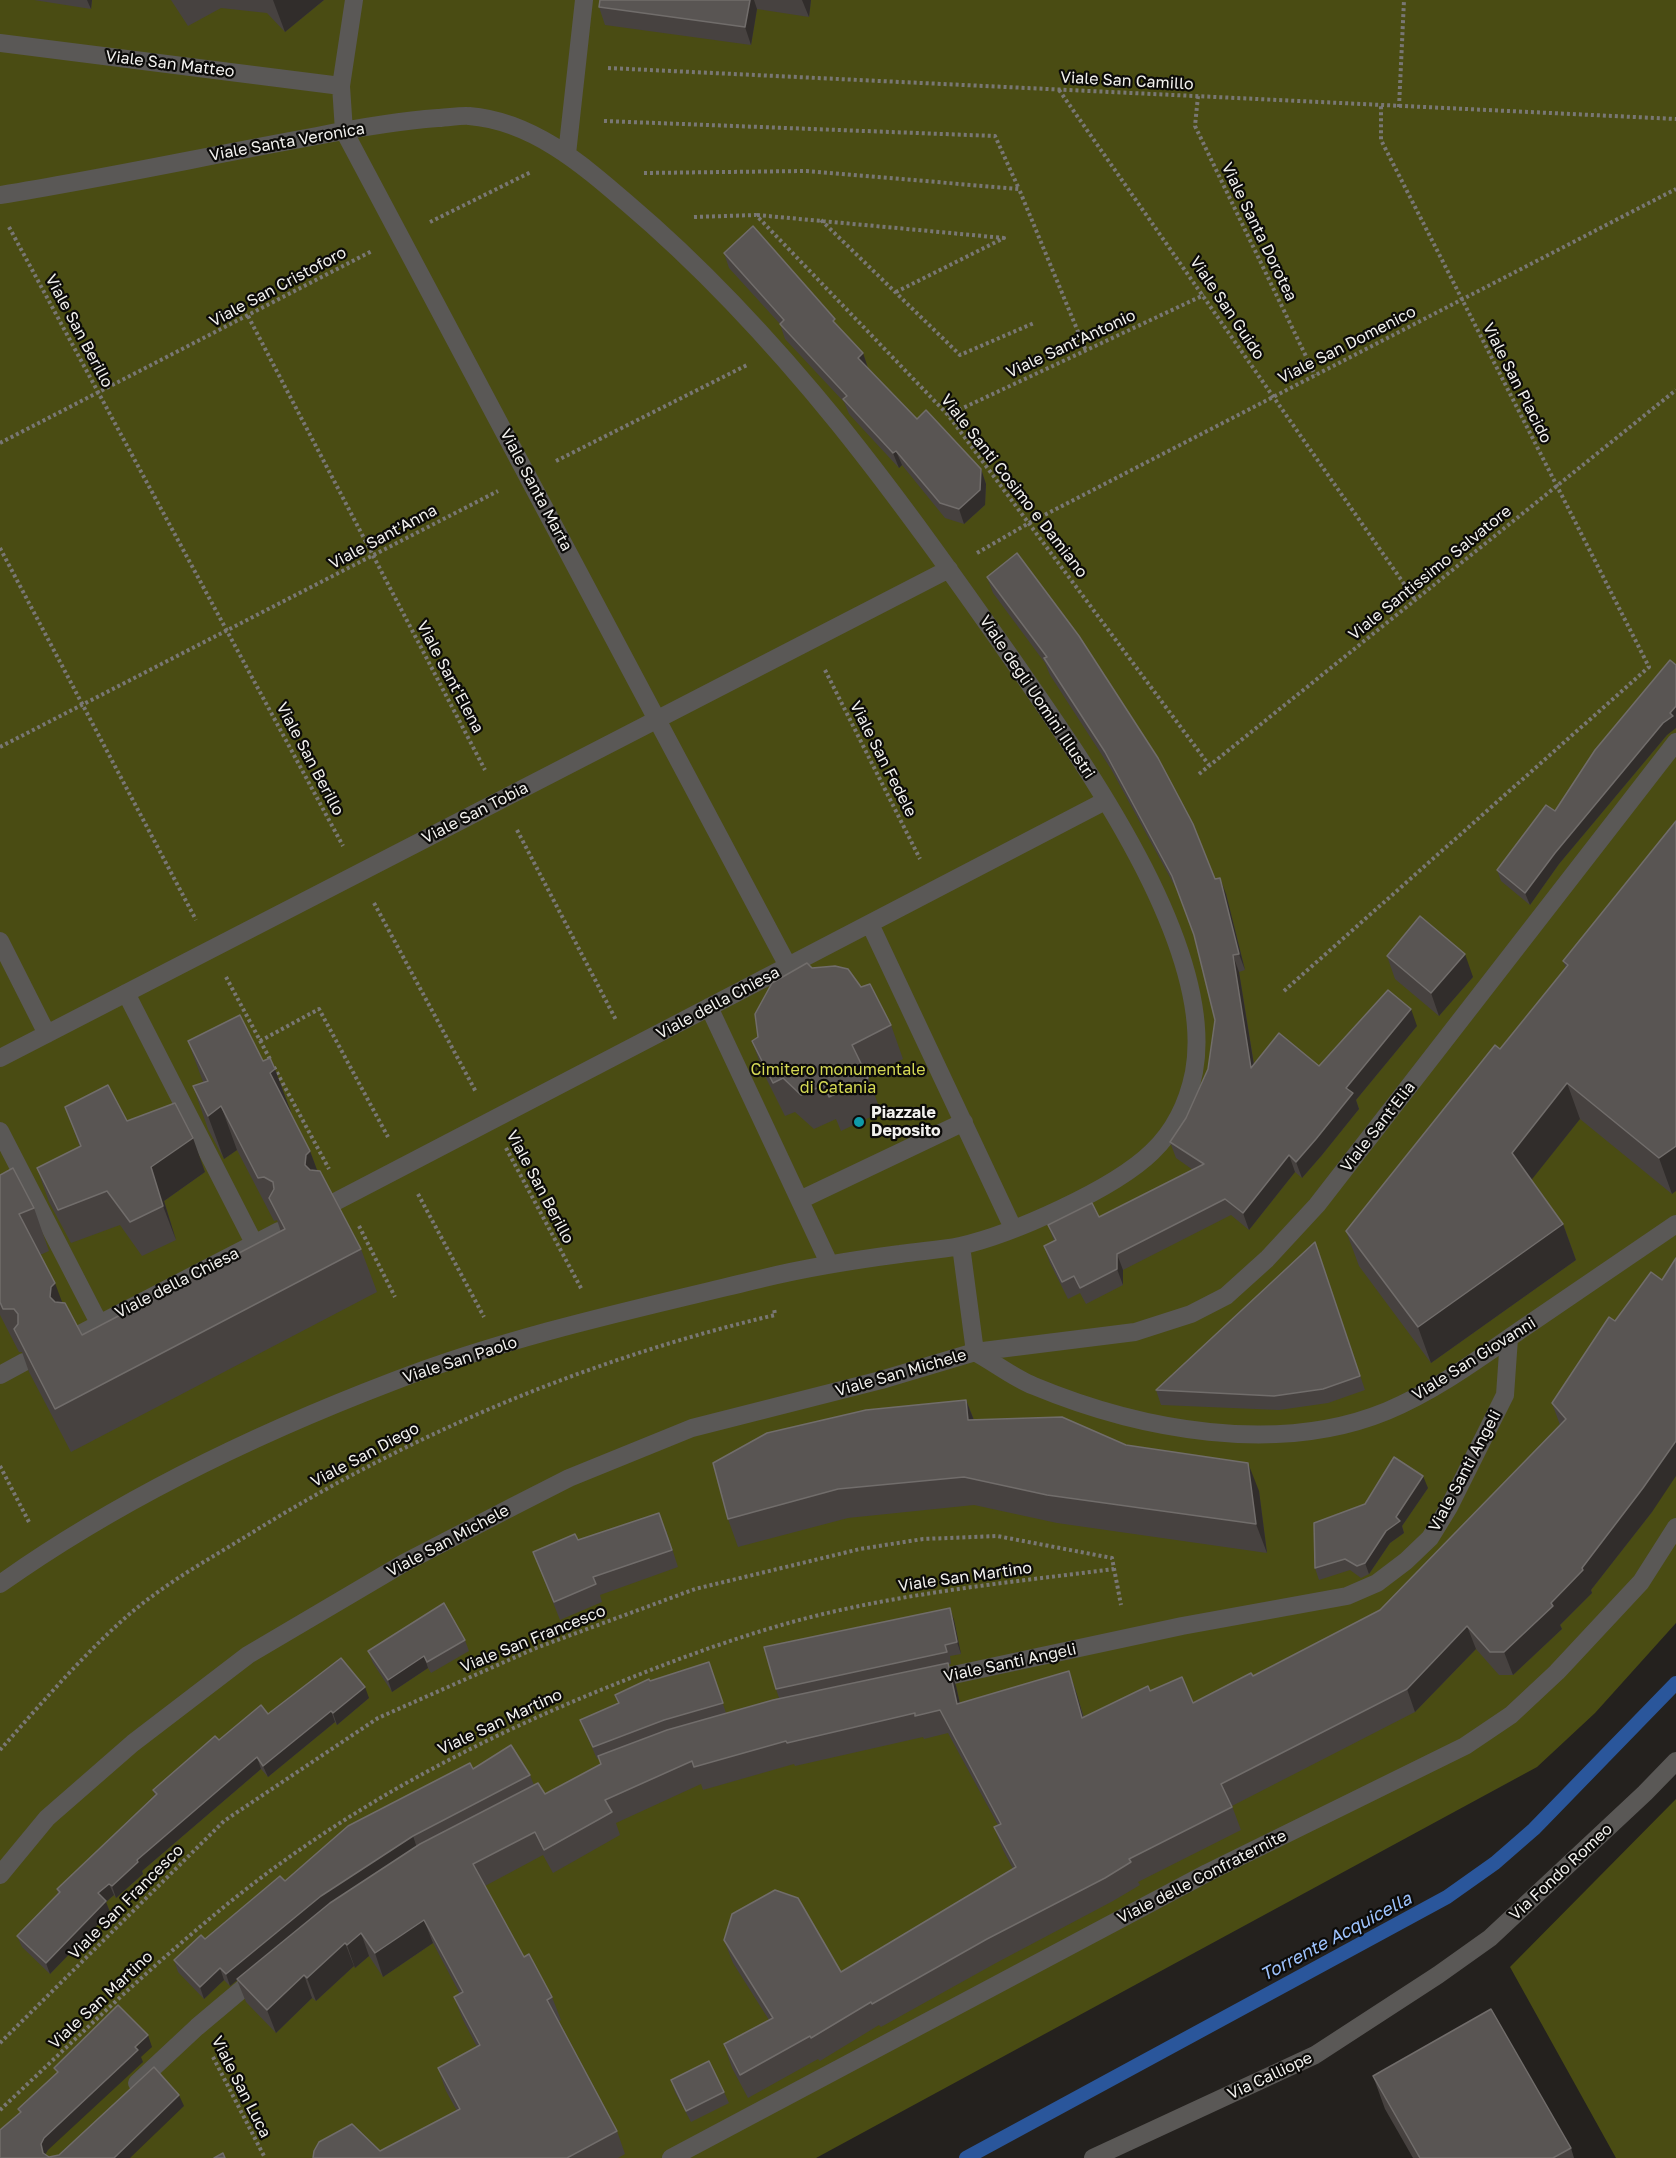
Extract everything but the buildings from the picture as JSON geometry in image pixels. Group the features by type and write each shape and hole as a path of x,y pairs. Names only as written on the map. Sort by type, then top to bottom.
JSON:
{"street":[{"name":"Viale Santa Marta","path":"354,0 341,86 344,131 788,966"},
{"path":"567,154 584,0"},
{"name":"Viale San Matteo","path":"0,43 341,86"},
{"name":"Viale Santa Veronica","path":"0,195 344,131 467,115 519,127 567,154"},
{"name":"Viale degli Uomini Illustri","path":"567,154 693,261 778,349 891,489 1068,741 1106,801 1154,886 1174,934 1197,1039 1194,1073 1184,1106 1171,1131 1151,1154 1107,1183 1013,1228 961,1246"},
{"name":"Viale San Tobia","path":"0,1058 949,569"},
{"name":"Viale Sant'Elia","path":"975,1352 1135,1332 1191,1314 1226,1296 1267,1259 1317,1205 1676,742"},
{"name":"Viale della Chiesa","path":"331,1204 1106,801"},
{"path":"870,924 1013,1228"},
{"path":"0,941 47,1034"},
{"path":"126,993 254,1243"},
{"path":"709,1007 829,1263"},
{"path":"800,1200 964,1122"},
{"path":"0,1131 99,1323"},
{"name":"Viale San Giovanni","path":"975,1352 1033,1386 1136,1419 1184,1428 1261,1435 1321,1430 1386,1411 1439,1385 1676,1224"},
{"name":"Viale della Chiesa","path":"76,1336 279,1230"},
{"path":"961,1246 975,1352"},
{"name":"Viale San Paolo","path":"0,1584 45,1552 124,1504 187,1471 383,1385 489,1348 772,1275 829,1263 961,1246"},
{"name":"Viale Santi Angeli","path":"907,1684 1127,1638 1347,1596 1377,1583 1406,1562 1430,1538 1449,1507 1505,1395 1509,1338"},
{"name":"Viale San Michele","path":"0,1875 47,1818 133,1743 248,1655 404,1563 569,1478 692,1428 881,1380 975,1352"},
{"path":"0,1375 24,1362"},
{"name":"Viale delle Confraternite","path":"671,2158 1207,1873 1466,1746 1511,1715 1557,1672 1641,1582 1676,1527"},
{"name":"Via Fondo Romeo","path":"1438,1976 1490,1938 1646,1793 1676,1761"},
{"path":"123,2096 197,2027 270,1966"},
{"name":"Via Calliope","path":"1093,2158 1315,2055 1438,1976"}],"path":[{"path":"1399,107 1404,0"},
{"name":"Viale San Camillo","path":"577,66 1676,119"},
{"name":"Viale San Guido","path":"1058,89 1416,601"},
{"name":"Viale Santa Dorotea","path":"1198,96 1195,126 1315,375"},
{"name":"Viale San Placido","path":"1284,992 1649,667 1381,140 1381,106"},
{"path":"571,119 994,136 1019,189 1086,351"},
{"name":"Viale San Cristoforo","path":"0,443 401,236 567,154"},
{"path":"592,173 806,171 1019,189"},
{"name":"Viale San Domenico","path":"949,569 1029,523 1676,189"},
{"path":"645,218 756,215 1004,238 894,293"},
{"name":"Viale Santi Cosimo e Damiano","path":"756,215 948,415 1209,765"},
{"name":"Viale San Berillo","path":"6,220 598,1320"},
{"path":"821,220 960,355 1034,323"},
{"name":"Viale Sant'Antonio","path":"948,415 1204,295"},
{"name":"Viale Sant'Elena","path":"248,316 631,1048"},
{"name":"Viale Sant'Anna","path":"0,747 778,349"},
{"name":"Viale Santissimo Salvatore","path":"1198,774 1676,390"},
{"name":"Viale San Fedele","path":"810,640 935,890"},
{"name":"Viale San Diego","path":"0,1750 49,1694 125,1618 176,1580 289,1509 397,1450 502,1402 599,1366 775,1315 772,1275"},
{"path":"0,1466 45,1552"},
{"name":"Viale San Francesco","path":"0,2043 224,1821 378,1718 536,1648 695,1588 860,1549 923,1539 997,1536 1112,1558 1114,1569"},
{"path":"1114,1569 1127,1638"},
{"name":"Viale San Martino","path":"0,2110 208,1919 282,1862 372,1800 456,1754 568,1702 682,1657 811,1617 915,1595 1114,1569"},
{"name":"Viale San Luca","path":"197,2027 265,2158"}],"green space":[{"name":"Cimitero monumentale di Catania","path":"0,0 1676,0 1676,1623 1595,1713 1537,1767 816,2158 0,2158"},
{"path":"1676,1799 1676,2158 1616,2158 1510,1967"}],"waterway":[{"name":"Torrente Acquicella","path":"966,2158 1447,1897 1495,1863 1534,1829 1676,1683"}],"place":[{"name":"Piazzale Deposito","path":"859,1122"}]}
